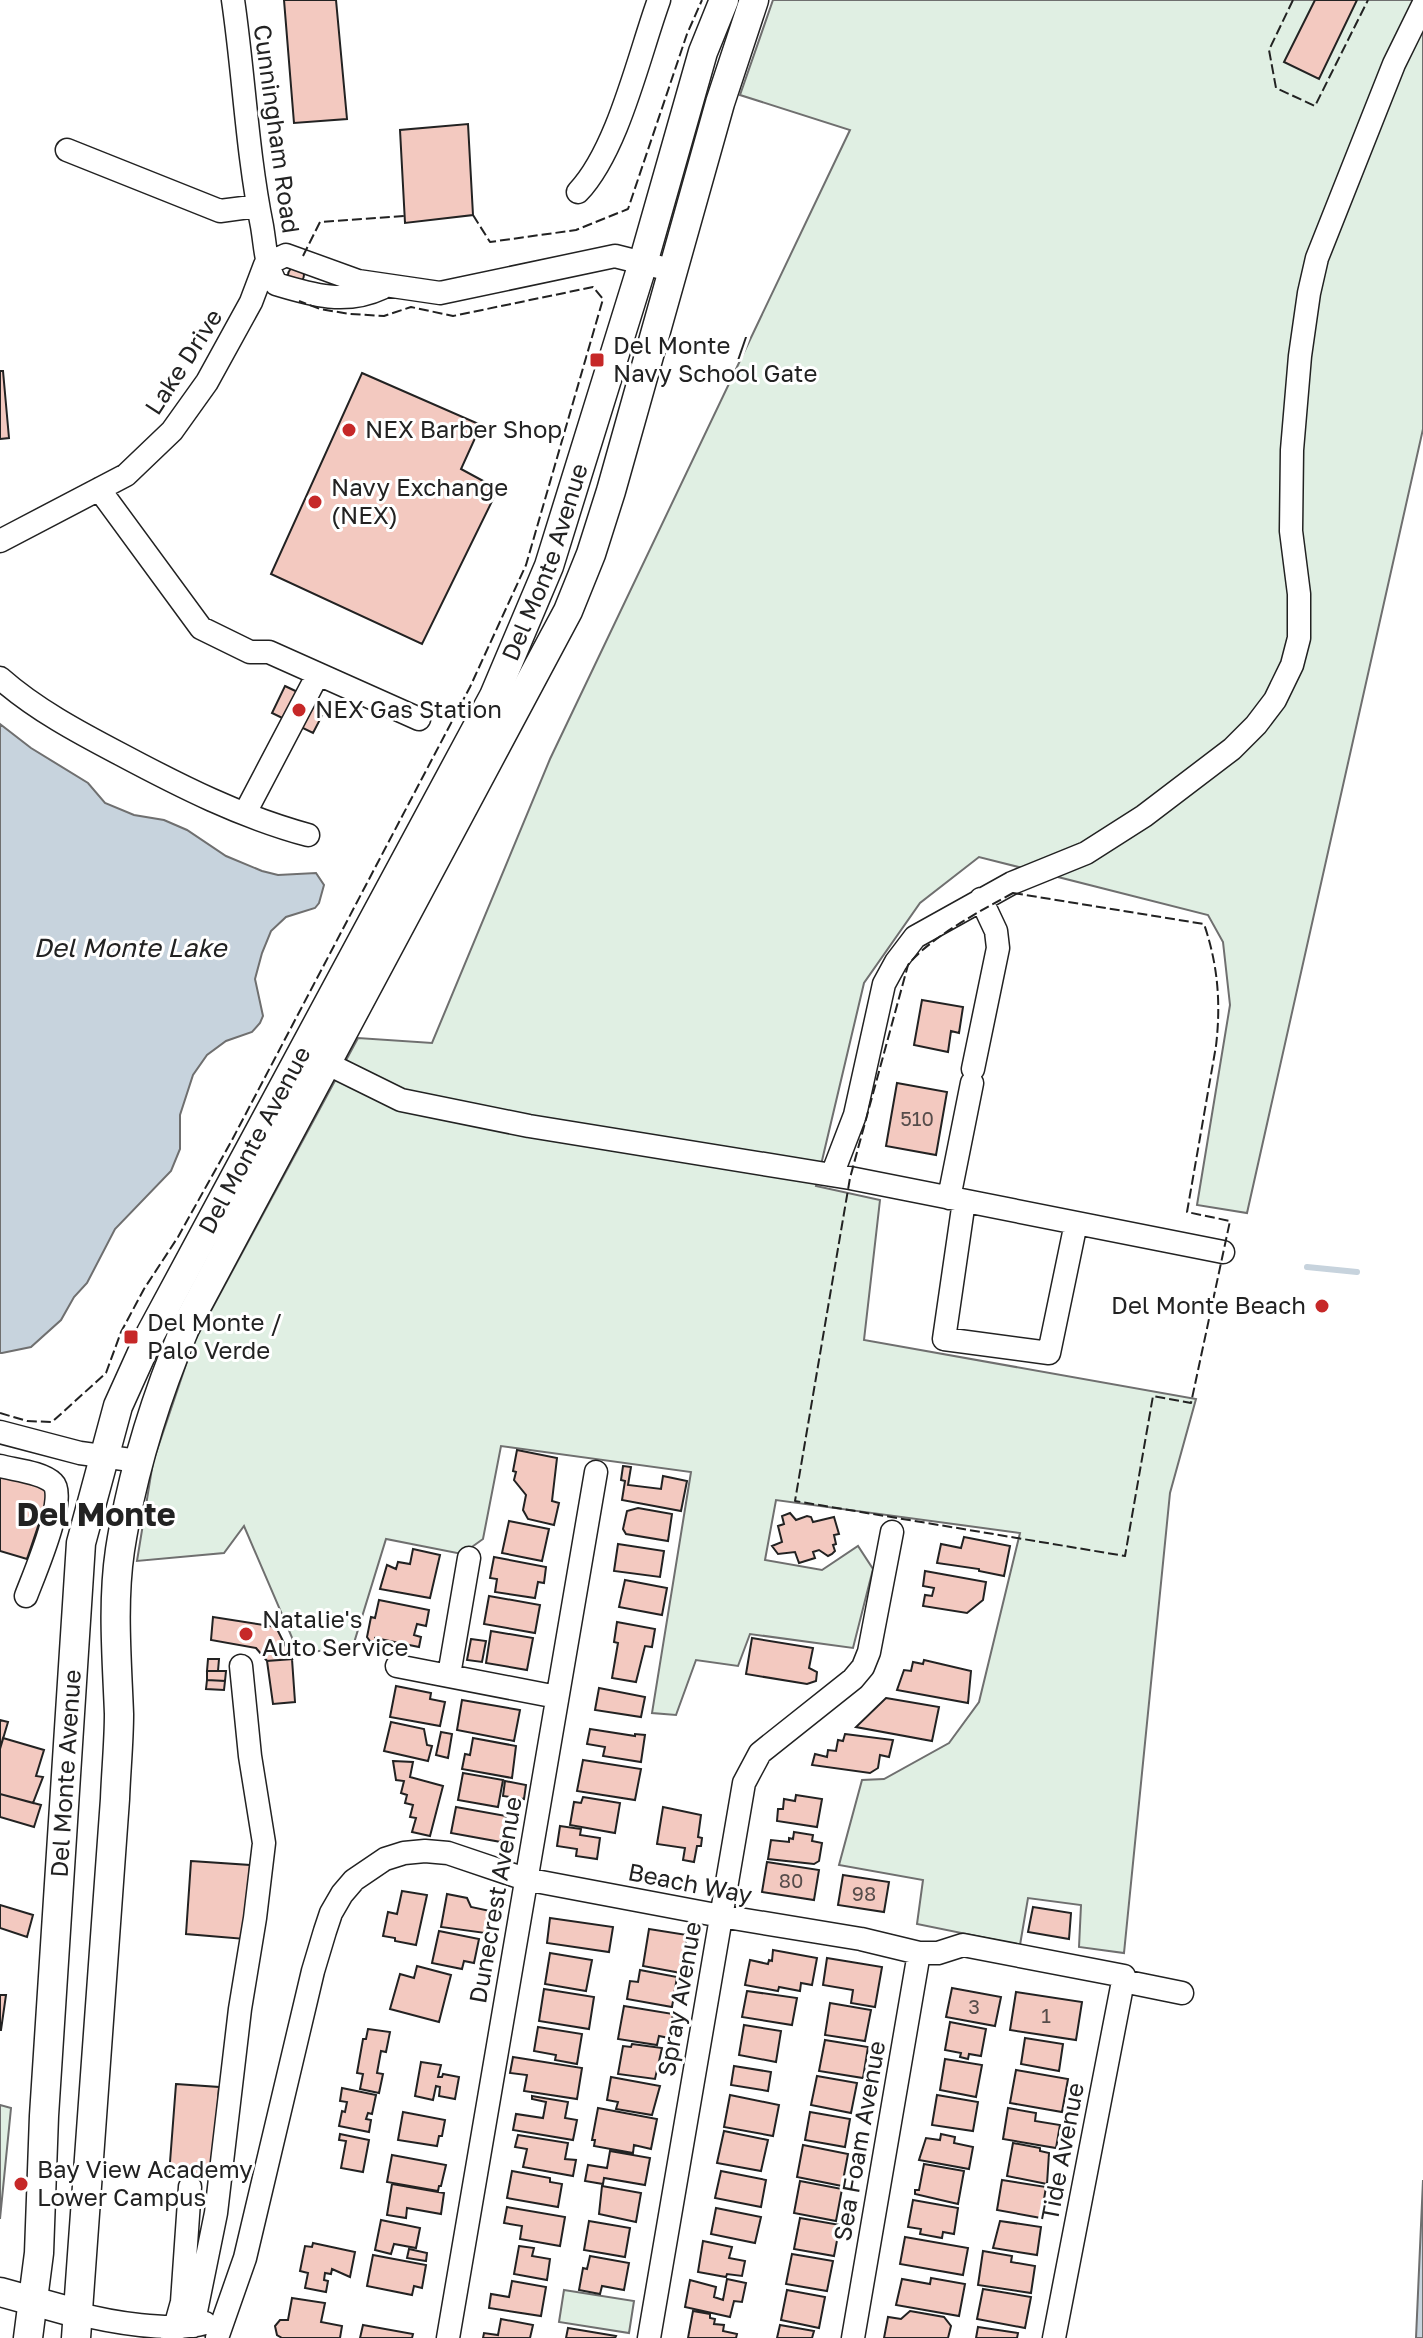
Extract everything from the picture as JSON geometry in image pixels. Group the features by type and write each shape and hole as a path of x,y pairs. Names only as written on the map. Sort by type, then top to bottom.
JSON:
{"main road":[{"name":"Del Monte Avenue","path":"28,2338 35,2301 81,1543 103,1455 118,1406 151,1333 494,696 525,629 549,566 643,263 703,52 724,0"},
{"name":"Del Monte Avenue","path":"76,2326 115,1799 120,1552 138,1461 185,1328 568,611 611,491 720,103 754,0"},
{"path":"0,2292 35,2301 76,2326"}],"street":[{"name":"Cunningham Road","path":"233,0 266,248 265,265 276,284 335,299 370,293 386,286 440,293 615,256 675,271"},
{"path":"578,192 586,184 616,123 659,0"},
{"path":"832,1175 855,1115 884,984 915,937 1012,883 1086,853 1144,816 1232,749 1275,700 1292,665 1299,638 1299,594 1291,531 1292,450 1309,293 1317,258 1394,64 1423,5"},
{"path":"67,150 220,211 258,206"},
{"name":"Lake Drive","path":"0,541 126,475 182,419 207,382 251,302 265,265"},
{"path":"99,489 201,628 250,652 269,652 419,719"},
{"path":"245,813 318,674"},
{"path":"0,678 21,696 95,741 189,791 308,835"},
{"path":"981,899 996,931 998,948 972,1076 956,1199 944,1339 1049,1353 1076,1223"},
{"path":"326,1063 401,1100 529,1126 832,1175 1223,1252"},
{"path":"0,1432 80,1453 138,1461"},
{"path":"0,1466 53,1483 59,1497 26,1596"},
{"name":"Dunecrest Avenue","path":"448,2338 596,1472"},
{"name":"Spray Avenue","path":"649,2338 744,1783 760,1753 853,1679 863,1667 869,1652 892,1532"},
{"path":"449,1675 469,1558"},
{"path":"180,2333 216,2213 240,2009 264,1843 250,1756 241,1666"},
{"path":"397,1666 557,1697"},
{"name":"Beach Way","path":"217,2338 245,2258 313,1971 331,1913 354,1880 385,1859 425,1851 448,1853 525,1879 861,1939 919,1953 938,1953 963,1945 1182,1993"},
{"name":"Sea Foam Avenue","path":"853,2338 919,1953"},
{"name":"Tide Avenue","path":"1054,2338 1123,1979"},
{"path":"180,2333 190,2187"},
{"path":"76,2326 101,2320 180,2333 208,2322 227,2307"}],"green space":[{"path":"773,0 1423,0 1423,429 1247,1213 1197,1205 1230,1005 1223,942 1208,915 979,857 920,903 864,983 816,1186 880,1200 864,1340 1196,1399 1170,1493 1124,1953 1079,1947 1081,1905 1028,1898 1020,1945 917,1924 923,1880 839,1865 862,1780 884,1779 949,1743 979,1702 1020,1533 776,1500 765,1560 822,1570 858,1546 873,1569 853,1648 750,1634 738,1666 696,1660 676,1715 652,1713 691,1472 501,1446 483,1539 462,1554 386,1539 353,1646 299,1654 244,1526 224,1553 137,1561 153,1462 193,1344 358,1038 432,1043 550,759 850,130 740,95"},
{"path":"0,2105 11,2108 0,2219"},
{"path":"564,2290 634,2301 629,2333 559,2322"}],"water":[{"name":"Del Monte Lake","path":"0,724 31,748 88,783 105,803 134,815 164,820 187,830 226,856 262,871 278,875 316,873 324,885 315,908 286,917 271,931 255,979 263,1016 260,1023 252,1032 226,1041 207,1055 193,1075 180,1115 180,1149 171,1171 115,1229 87,1283 74,1297 61,1320 31,1347 2,1353 0,1353"},
{"path":"1423,2180 1423,2338 1416,2338"}],"building":[{"path":"284,0 336,0 347,119 294,123"},
{"path":"1315,0 1357,0 1319,79 1284,62"},
{"path":"468,124 473,215 405,223 400,130"},
{"path":"296,267 302,269 302,281 296,283 290,281 288,275 290,269"},
{"path":"0,371 3,371 9,438 0,439"},
{"path":"362,373 481,425 461,469 498,489 422,644 271,574"},
{"name":"NEX Gas Station","path":"285,686 327,706 313,733 272,713"},
{"path":"922,1000 963,1007 959,1033 951,1031 948,1052 914,1045"},
{"path":"897,1083 947,1092 936,1155 886,1146"},
{"path":"517,1450 557,1458 552,1501 559,1503 554,1525 528,1519 523,1510 526,1495 514,1480 516,1472 513,1471"},
{"path":"623,1466 631,1467 628,1485 661,1489 663,1476 687,1481 681,1511 622,1500 625,1481 621,1480"},
{"path":"0,1472 51,1488 27,1559 0,1551"},
{"path":"638,1508 672,1514 668,1541 626,1534 623,1529 627,1511"},
{"path":"790,1513 796,1520 807,1516 813,1522 834,1517 839,1534 834,1535 835,1551 828,1556 819,1550 813,1552 815,1558 799,1563 795,1552 778,1554 772,1546 782,1542 778,1526 784,1524 782,1516"},
{"path":"509,1521 549,1529 542,1561 502,1553"},
{"path":"964,1537 1010,1546 1004,1576 937,1563 941,1544 961,1548"},
{"path":"618,1544 664,1551 660,1577 614,1571"},
{"path":"413,1549 440,1555 430,1598 380,1589 387,1565 396,1569 398,1562 410,1564"},
{"path":"494,1557 546,1567 544,1583 538,1582 535,1598 495,1592 497,1579 490,1578"},
{"path":"925,1571 986,1582 983,1600 967,1613 923,1606 925,1595 932,1596 934,1588 923,1586"},
{"path":"625,1580 667,1588 662,1615 619,1607"},
{"path":"489,1596 540,1605 535,1633 484,1624"},
{"path":"379,1600 429,1610 426,1626 417,1624 414,1635 421,1637 419,1647 375,1638 375,1642 370,1641 367,1637 371,1617 375,1618"},
{"name":"Natalie's Auto Service","path":"213,1617 276,1627 292,1659 267,1661 256,1648 211,1640"},
{"path":"617,1622 655,1629 652,1647 645,1646 636,1682 612,1678 618,1643 614,1642"},
{"path":"491,1631 533,1638 527,1670 486,1663"},
{"path":"752,1638 813,1648 809,1668 817,1672 816,1681 807,1684 746,1674"},
{"path":"471,1639 486,1641 482,1662 467,1660"},
{"path":"208,1659 219,1659 218,1671 207,1671"},
{"name":"Natalie's Auto Service","path":"292,1659 295,1702 273,1704 267,1661"},
{"path":"924,1660 971,1671 968,1703 897,1690 904,1670 911,1671 913,1662 923,1664"},
{"path":"207,1671 226,1671 225,1681 207,1680"},
{"path":"207,1680 225,1681 224,1690 206,1689"},
{"path":"396,1686 431,1693 430,1699 445,1702 440,1726 390,1717"},
{"path":"599,1688 645,1697 641,1717 595,1710"},
{"path":"886,1698 939,1707 932,1741 856,1727"},
{"path":"462,1700 520,1710 514,1741 457,1730"},
{"path":"0,1720 8,1722 0,1749"},
{"path":"391,1722 424,1729 427,1745 432,1746 428,1761 384,1751"},
{"path":"590,1729 645,1735 641,1762 603,1756 605,1747 587,1744"},
{"path":"441,1732 452,1734 448,1758 436,1755"},
{"path":"845,1734 893,1740 889,1757 880,1755 878,1768 870,1773 812,1765 815,1754 827,1757 828,1750 836,1751 838,1740 843,1741"},
{"path":"3,1738 44,1750 36,1776 43,1777 33,1803 0,1794 0,1749"},
{"path":"473,1738 516,1746 512,1778 462,1769 465,1754 470,1755"},
{"path":"583,1760 641,1769 635,1800 577,1791"},
{"path":"393,1761 413,1762 410,1777 443,1786 430,1836 412,1832 416,1818 410,1817 413,1805 405,1803 407,1795 401,1793 404,1781 396,1780"},
{"path":"463,1773 503,1780 498,1807 458,1800"},
{"path":"505,1781 526,1785 524,1799 503,1796"},
{"path":"0,1794 41,1805 34,1827 0,1817"},
{"path":"796,1795 822,1799 817,1827 777,1821 778,1809 783,1809 784,1799 795,1801"},
{"path":"583,1797 620,1803 615,1833 570,1825 574,1802 581,1803"},
{"path":"456,1807 506,1816 501,1842 451,1833"},
{"path":"663,1807 701,1815 698,1837 702,1838 701,1846 697,1846 694,1862 683,1860 685,1848 657,1844"},
{"path":"560,1826 581,1829 580,1835 600,1838 597,1859 576,1856 577,1849 557,1846"},
{"path":"794,1832 813,1835 812,1841 822,1843 819,1861 814,1864 768,1859 771,1840 789,1842"},
{"path":"191,1861 250,1865 245,1939 186,1934"},
{"path":"767,1862 819,1870 814,1900 762,1892"},
{"path":"843,1875 889,1882 884,1912 838,1905"},
{"path":"402,1891 427,1895 416,1945 383,1936 388,1912 397,1914"},
{"path":"447,1894 467,1898 471,1907 490,1911 485,1933 441,1927"},
{"path":"0,1905 33,1915 27,1937 0,1928"},
{"path":"1033,1907 1071,1913 1069,1939 1028,1932"},
{"path":"550,1918 613,1927 609,1952 547,1943"},
{"path":"649,1929 687,1935 681,1973 643,1966"},
{"path":"439,1931 479,1939 474,1963 464,1961 462,1969 432,1963"},
{"path":"773,1950 817,1958 812,1985 801,1983 800,1991 779,1987 778,1991 745,1985 750,1960 768,1964 769,1960 772,1961"},
{"path":"550,1953 592,1960 586,1991 545,1984"},
{"path":"827,1958 882,1967 875,2007 851,2003 853,1990 823,1985"},
{"path":"417,1966 451,1975 439,2022 390,2009 400,1974 414,1978"},
{"path":"640,1970 677,1977 672,2007 627,1999 630,1981 638,1982"},
{"path":"952,1988 1001,1997 995,2026 946,2017"},
{"path":"544,1989 594,1997 589,2029 539,2021"},
{"path":"747,1991 797,1998 792,2025 742,2017"},
{"path":"1016,1992 1082,2002 1076,2040 1010,2030"},
{"path":"0,1995 6,1995 1,2030 0,2030"},
{"path":"830,2003 871,2010 865,2041 825,2035"},
{"path":"624,2006 673,2014 669,2038 659,2036 657,2045 618,2039"},
{"path":"950,2022 986,2029 981,2056 969,2054 968,2059 960,2057 961,2053 945,2050"},
{"path":"744,2025 781,2031 776,2062 739,2055"},
{"path":"538,2027 582,2034 577,2064 555,2060 556,2055 534,2051"},
{"path":"368,2029 390,2032 386,2052 381,2051 377,2073 383,2074 379,2093 360,2089 363,2074 357,2073 363,2039 366,2039"},
{"path":"1025,2038 1063,2044 1059,2071 1021,2064"},
{"path":"825,2040 868,2047 863,2078 819,2071"},
{"path":"632,2044 662,2048 655,2079 618,2074 623,2046 631,2047"},
{"path":"513,2057 582,2068 577,2099 524,2091 527,2075 510,2073"},
{"path":"945,2059 982,2065 976,2097 940,2090"},
{"path":"421,2062 441,2065 438,2077 443,2074 459,2077 455,2099 439,2096 440,2087 436,2086 433,2100 415,2096"},
{"path":"734,2066 771,2072 768,2091 731,2085"},
{"path":"1016,2070 1068,2079 1062,2112 1010,2103"},
{"path":"817,2076 857,2083 851,2113 811,2105"},
{"path":"611,2077 660,2086 652,2115 616,2109 618,2102 607,2100"},
{"path":"176,2084 219,2087 213,2178 169,2175"},
{"path":"342,2088 376,2095 372,2114 368,2113 366,2119 371,2120 369,2132 339,2126 347,2102 340,2101"},
{"path":"730,2095 779,2105 773,2136 724,2127"},
{"path":"937,2095 978,2102 973,2131 932,2125"},
{"path":"532,2096 568,2102 565,2118 577,2120 573,2140 513,2130 516,2114 543,2118 546,2102 532,2099"},
{"path":"598,2108 657,2119 651,2149 634,2145 633,2153 594,2146 595,2140 592,2140"},
{"path":"1008,2108 1036,2113 1035,2121 1060,2125 1056,2148 1003,2139"},
{"path":"403,2112 445,2120 437,2146 398,2140"},
{"path":"810,2112 850,2119 845,2147 805,2140"},
{"path":"724,2131 768,2140 761,2171 717,2163"},
{"path":"340,2134 369,2140 363,2172 341,2168 346,2141 339,2140"},
{"path":"941,2134 955,2137 954,2143 973,2147 969,2169 919,2160 926,2138 940,2140"},
{"path":"518,2135 568,2143 565,2159 576,2160 573,2176 523,2167 527,2149 515,2147"},
{"path":"1013,2143 1040,2148 1040,2151 1049,2153 1047,2184 1007,2176"},
{"path":"803,2145 848,2154 842,2186 797,2177"},
{"path":"610,2151 650,2158 645,2185 604,2178 603,2184 585,2181 588,2165 607,2168"},
{"path":"392,2155 446,2165 438,2191 387,2182"},
{"path":"924,2164 964,2171 958,2204 915,2194 915,2190 919,2190"},
{"path":"512,2171 550,2178 550,2182 562,2184 558,2207 507,2198"},
{"path":"721,2171 766,2180 761,2207 715,2198"},
{"path":"1002,2180 1046,2187 1041,2218 997,2210"},
{"path":"800,2181 842,2189 836,2221 794,2213"},
{"path":"392,2184 444,2193 441,2214 407,2208 406,2218 387,2215"},
{"path":"602,2186 641,2193 636,2222 599,2214"},
{"path":"913,2200 958,2208 954,2234 943,2232 942,2238 920,2234 921,2229 908,2227"},
{"path":"507,2207 565,2217 560,2246 520,2239 522,2226 504,2223"},
{"path":"716,2208 761,2217 755,2243 711,2234"},
{"path":"800,2218 840,2225 834,2256 794,2249"},
{"path":"381,2220 420,2228 416,2248 394,2244 391,2254 375,2250"},
{"path":"589,2221 630,2228 625,2257 584,2250"},
{"path":"1000,2221 1041,2227 1037,2255 993,2248"},
{"path":"905,2237 968,2248 963,2275 900,2264"},
{"path":"703,2241 732,2247 729,2258 745,2261 742,2276 727,2274 726,2277 698,2272"},
{"path":"313,2243 355,2252 350,2277 332,2269 331,2274 325,2273 324,2280 328,2281 326,2292 305,2288 308,2273 300,2271 305,2246 312,2247"},
{"path":"519,2246 534,2248 532,2256 550,2259 547,2280 514,2274"},
{"path":"409,2249 427,2253 426,2261 407,2258"},
{"path":"983,2251 1012,2256 1011,2262 1035,2266 1031,2293 978,2285"},
{"path":"792,2254 833,2261 827,2291 786,2284"},
{"path":"373,2255 426,2265 422,2288 414,2286 412,2295 367,2286"},
{"path":"590,2256 629,2263 624,2290 602,2286 600,2294 579,2290 583,2268 587,2269"},
{"path":"931,2278 965,2284 959,2316 896,2305 902,2279 930,2284"},
{"path":"727,2279 746,2283 742,2302 734,2301 730,2317 685,2307 690,2280 716,2287 714,2297 723,2300"},
{"path":"512,2281 546,2287 541,2316 489,2308 491,2294 509,2297"},
{"path":"983,2289 1031,2297 1025,2328 977,2319"},
{"path":"787,2290 825,2297 819,2328 781,2320"},
{"path":"292,2298 325,2303 321,2322 342,2326 340,2338 282,2338 277,2335 275,2326 280,2320 288,2320"},
{"path":"693,2311 710,2314 710,2318 715,2319 714,2324 724,2325 723,2331 737,2334 736,2338 688,2338"},
{"path":"910,2311 944,2317 951,2326 948,2338 884,2338 888,2317 901,2319"},
{"path":"501,2319 533,2325 530,2338 483,2338 484,2333 498,2335"},
{"path":"363,2325 413,2334 412,2338 360,2338"},
{"path":"780,2325 814,2331 812,2338 777,2338"},
{"path":"978,2327 1018,2333 1017,2338 976,2338"},
{"path":"568,2328 616,2336 566,2338"}],"waterway":[{"path":"1307,1267 1357,1272"}],"fence":[{"path":"473,215 490,242 576,230 628,209 687,34 702,0"},
{"path":"1293,0 1269,50 1276,88 1315,106 1368,0"},
{"path":"303,256 320,222 405,216"},
{"path":"0,1413 27,1421 52,1422 106,1373 121,1332 232,1140 470,687 526,565 603,299 593,287 453,316 411,307 384,316 350,314 320,309 299,301"},
{"path":"1013,893 1204,924 1215,969 1218,999 1216,1046 1187,1212 1230,1221 1191,1403 1153,1396 1125,1556 795,1501 850,1178 908,965 942,935 1013,893"}],"place":[{"name":"Del Monte / Navy School Gate","path":"597,360"},
{"name":"NEX Barber Shop","path":"349,430"},
{"name":"Navy Exchange (NEX)","path":"315,502"},
{"name":"NEX Gas Station","path":"299,710"},
{"name":"Del Monte Beach","path":"1322,1306"},
{"name":"Del Monte / Palo Verde","path":"131,1337"},
{"name":"Natalie's Auto Service","path":"246,1634"},
{"name":"Bay View Academy Lower Campus","path":"21,2184"}],"district":[{"name":"Del Monte","path":"96,1515"}]}
